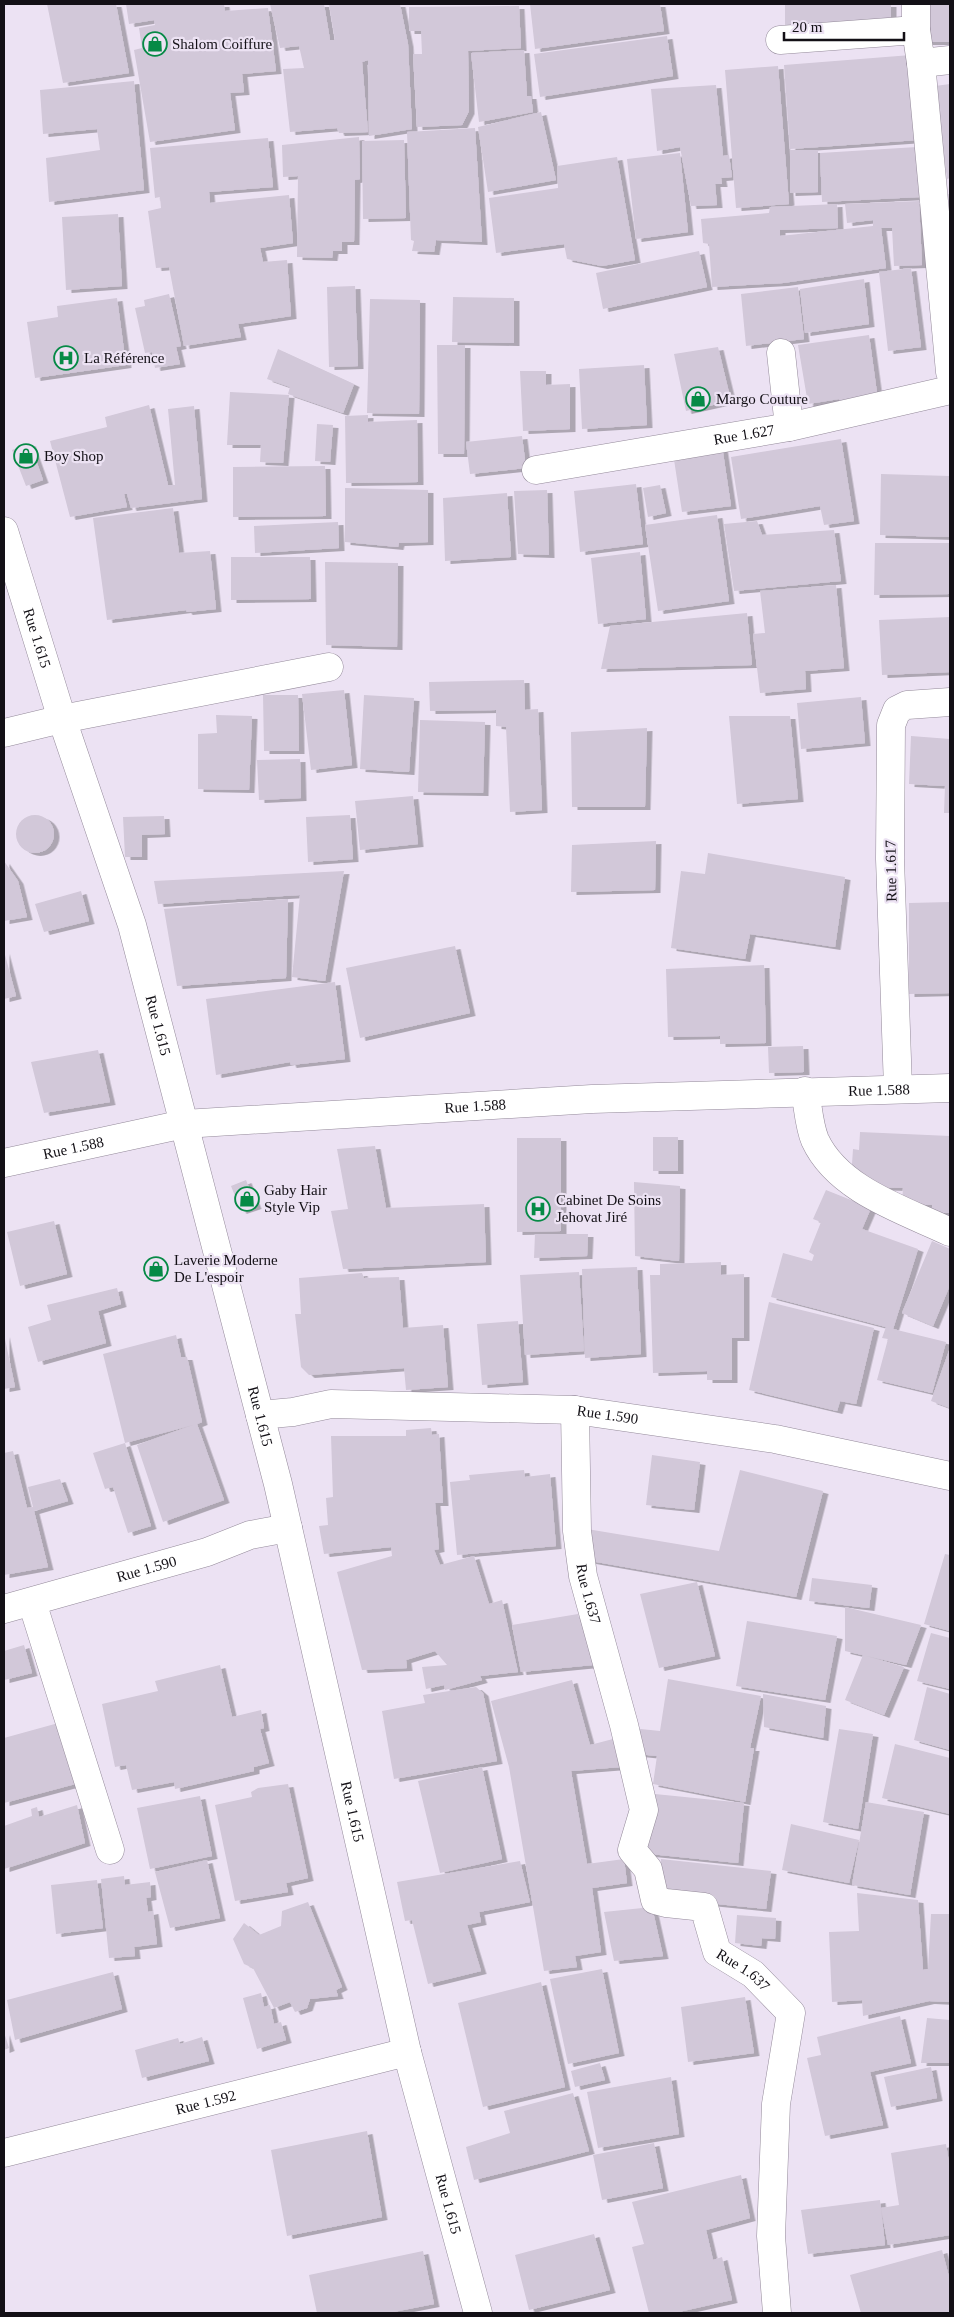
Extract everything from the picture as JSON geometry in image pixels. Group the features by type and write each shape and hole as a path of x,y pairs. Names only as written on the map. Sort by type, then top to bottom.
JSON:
{"street":[{"path":"780,40 916,17 950,372"},
{"path":"920,63 950,60"},
{"path":"781,353 789,427"},
{"name":"Rue 1.627","path":"536,470 789,427 950,390"},
{"name":"Rue 1.615","path":"4,531 62,719 132,925 288,1528 406,2052 478,2313"},
{"path":"4,733 62,719 329,667"},
{"name":"Rue 1.617","path":"898,1088 890,858 891,725 897,710 907,705 950,702"},
{"name":"Rue 1.588","path":"4,1162 184,1124 582,1099 805,1090 950,1088"},
{"path":"805,1090 815,1139 838,1171 857,1187 950,1232"},
{"name":"Rue 1.590","path":"260,1415 294,1412 330,1404 574,1410 775,1439 950,1476"},
{"name":"Rue 1.637","path":"574,1410 577,1531 583,1576 624,1725 644,1810 632,1850 648,1869 655,1900 704,1907 717,1952 753,1974 791,2013 776,2104 771,2236 777,2313"},
{"name":"Rue 1.590","path":"4,1609 207,1552 250,1535 288,1528"},
{"path":"32,1602 110,1850"},
{"name":"Rue 1.592","path":"4,2153 406,2052"}],"building":[{"path":"47,4 116,4 129,73 63,83"},
{"path":"126,4 224,4 225,11 268,8 276,71 242,74 244,92 230,93 235,130 150,142 134,50 142,48 139,28 155,25 154,20 129,24"},
{"path":"270,4 324,4 330,40 335,40 329,4 400,4 408,44 412,129 369,136 368,60 362,62 368,132 339,133 337,128 290,132 283,69 304,68 299,46 280,48"},
{"path":"530,4 660,4 664,31 535,49"},
{"path":"785,4 891,4 891,27 785,29"},
{"path":"927,4 950,4 950,42 926,42"},
{"path":"519,6 521,48 468,51 469,111 462,125 417,127 413,54 422,54 421,31 409,31 409,7"},
{"path":"667,36 673,76 540,97 534,54"},
{"path":"524,50 527,96 531,96 533,112 479,122 471,53"},
{"path":"911,55 918,140 790,149 784,65"},
{"path":"778,66 789,204 736,208 725,70"},
{"path":"134,81 144,190 49,202 46,158 100,150 97,129 43,134 40,90"},
{"path":"950,84 950,178 947,179 935,86"},
{"path":"716,85 723,156 729,155 732,177 721,178 722,184 715,184 717,205 691,206 680,147 657,151 651,89"},
{"path":"541,112 556,180 488,192 478,127"},
{"path":"475,128 482,242 436,240 434,252 412,251 414,241 411,240 407,132"},
{"path":"359,137 360,179 355,180 354,242 342,242 342,251 333,251 332,258 297,257 298,176 283,177 282,145"},
{"path":"268,138 273,187 209,192 210,203 289,195 293,243 260,248 263,262 287,260 291,316 238,324 241,337 184,346 169,267 156,268 148,211 161,208 160,197 155,198 150,148"},
{"path":"404,140 406,218 363,219 362,141"},
{"path":"917,147 920,197 822,202 820,153"},
{"path":"790,150 818,150 818,192 790,193"},
{"path":"680,153 688,232 636,239 627,159"},
{"path":"617,157 635,260 602,266 567,259 564,244 496,253 489,198 558,188 557,166"},
{"path":"950,194 950,239 942,195"},
{"path":"919,201 922,265 894,266 892,228 881,228 886,268 783,283 712,287 709,244 703,243 701,219 769,213 770,207 837,204 838,228 780,230 780,236 873,226 873,220 847,223 845,204"},
{"path":"118,214 122,286 66,290 62,217"},
{"path":"699,251 707,287 603,309 596,273"},
{"path":"911,268 921,347 888,351 879,272"},
{"path":"864,279 869,324 805,333 800,289"},
{"path":"355,286 358,366 329,367 327,287"},
{"path":"798,287 804,339 746,346 741,294"},
{"path":"169,294 181,346 176,347 180,364 155,368 152,352 145,353 135,308 145,306 144,300"},
{"path":"453,297 514,298 514,343 452,342"},
{"path":"117,298 126,365 35,378 27,322 58,317 57,306"},
{"path":"370,299 420,300 419,414 367,413"},
{"path":"869,335 878,400 840,406 839,399 808,404 798,345"},
{"path":"437,345 465,345 464,454 438,454"},
{"path":"718,347 731,401 686,411 674,354"},
{"path":"278,349 354,384 343,413 288,394 290,387 267,379"},
{"path":"644,365 647,425 582,429 579,369"},
{"path":"520,371 546,371 546,385 570,384 570,429 523,431"},
{"path":"230,392 289,395 283,463 260,462 261,445 227,445"},
{"path":"149,405 168,485 175,485 168,409 194,406 202,499 131,508 127,494 124,494 127,507 70,517 50,441 107,427 105,417"},
{"path":"368,415 368,422 417,420 418,482 346,483 345,416"},
{"path":"317,424 333,425 330,462 315,461"},
{"path":"522,436 526,468 470,474 466,442"},
{"path":"841,439 854,521 824,525 820,506 741,519 731,457"},
{"path":"30,443 43,480 26,486 12,450"},
{"path":"722,446 731,506 682,512 673,453"},
{"path":"325,466 326,516 233,517 233,467"},
{"path":"881,474 950,476 950,537 880,535"},
{"path":"636,484 643,544 580,552 574,491"},
{"path":"660,485 666,513 648,517 643,488"},
{"path":"345,488 428,490 428,542 399,543 398,547 345,542"},
{"path":"547,490 549,555 518,554 514,491"},
{"path":"507,493 511,557 445,561 443,498"},
{"path":"173,508 179,553 210,551 216,609 187,612 186,610 107,620 93,518"},
{"path":"717,515 729,601 658,611 645,525"},
{"path":"757,521 762,535 834,530 841,581 734,591 724,524"},
{"path":"338,522 339,548 255,553 254,526"},
{"path":"875,543 950,543 950,594 874,595"},
{"path":"640,552 646,619 598,624 591,558"},
{"path":"231,557 310,557 311,599 231,600"},
{"path":"325,562 398,563 397,647 326,645"},
{"path":"836,585 844,668 805,671 806,689 760,693 753,634 765,633 760,591"},
{"path":"747,613 752,665 601,669 610,626"},
{"path":"950,617 950,672 882,675 879,620"},
{"path":"524,680 525,710 538,709 542,810 510,812 506,727 496,726 496,710 430,711 429,682"},
{"path":"344,690 352,765 311,770 302,694"},
{"path":"263,695 298,695 299,751 264,751"},
{"path":"364,695 414,698 409,772 360,769"},
{"path":"861,697 865,743 801,749 797,703"},
{"path":"216,715 252,716 249,790 198,789 198,734 217,733"},
{"path":"729,716 790,716 798,799 737,804"},
{"path":"420,720 485,722 483,793 418,792"},
{"path":"647,728 645,807 572,807 571,732"},
{"path":"911,736 950,739 950,813 944,813 945,786 909,784"},
{"path":"300,759 301,798 259,800 257,760"},
{"path":"413,796 418,844 360,850 355,801"},
{"path":"35,815 48,821 54,834 48,847 35,853 22,847 16,834 22,821"},
{"path":"350,815 353,859 308,862 306,817"},
{"path":"164,816 165,834 142,835 142,857 125,857 123,817"},
{"path":"656,841 655,890 571,892 572,845"},
{"path":"708,853 845,877 835,947 750,934 745,959 671,948 681,871 705,874"},
{"path":"4,861 18,881 27,917 4,921"},
{"path":"344,871 325,981 292,977 300,895 158,904 154,881"},
{"path":"81,891 89,921 44,932 35,904"},
{"path":"288,899 286,978 177,986 164,909"},
{"path":"950,902 950,993 909,994 909,903"},
{"path":"455,946 470,1013 360,1038 346,968"},
{"path":"4,951 16,996 4,999"},
{"path":"764,965 766,1043 720,1044 720,1036 668,1037 666,969"},
{"path":"335,982 345,1059 291,1065 290,1062 216,1075 206,999"},
{"path":"803,1046 804,1072 769,1073 768,1047"},
{"path":"98,1050 110,1102 44,1113 31,1062"},
{"path":"860,1132 950,1136 950,1213 932,1213 932,1205 902,1204 903,1188 868,1187 851,1179 853,1149 859,1150"},
{"path":"653,1137 678,1137 678,1171 653,1171"},
{"path":"517,1138 561,1138 561,1231 517,1232"},
{"path":"375,1146 386,1208 484,1204 486,1262 343,1269 331,1211 348,1209 337,1149"},
{"path":"246,1180 256,1206 241,1211 231,1186"},
{"path":"634,1182 680,1186 679,1261 635,1256"},
{"path":"826,1190 871,1208 862,1229 918,1249 893,1329 946,1342 932,1393 877,1380 888,1339 882,1338 886,1327 771,1297 783,1253 812,1261 814,1255 809,1252 821,1222 813,1219"},
{"path":"54,1221 67,1274 20,1286 7,1232"},
{"path":"535,1234 588,1234 587,1256 534,1258"},
{"path":"932,1241 950,1249 950,1285 933,1326 902,1313"},
{"path":"721,1262 721,1275 744,1274 744,1338 732,1338 732,1380 707,1380 707,1371 653,1373 650,1275 660,1275 660,1264"},
{"path":"637,1267 641,1354 585,1358 582,1269"},
{"path":"579,1272 584,1351 525,1355 520,1275"},
{"path":"362,1273 364,1278 399,1277 403,1328 443,1325 448,1387 406,1390 404,1368 309,1375 301,1367 295,1314 301,1314 299,1278"},
{"path":"117,1288 121,1304 98,1311 106,1343 38,1362 28,1327 51,1320 47,1305"},
{"path":"769,1302 874,1328 856,1404 840,1401 837,1411 749,1390"},
{"path":"518,1321 523,1382 482,1385 477,1324"},
{"path":"4,1334 15,1387 4,1389"},
{"path":"176,1335 181,1357 187,1357 202,1422 197,1424 224,1500 163,1522 137,1445 193,1425 125,1443 103,1354"},
{"path":"950,1348 950,1408 931,1401"},
{"path":"431,1428 432,1435 439,1434 443,1503 435,1503 439,1549 434,1550 440,1565 474,1556 489,1604 502,1600 518,1672 480,1676 482,1680 445,1690 444,1685 426,1689 422,1667 447,1665 435,1651 406,1660 407,1668 362,1670 337,1572 392,1556 391,1547 324,1554 319,1526 328,1525 326,1498 333,1497 331,1436 406,1436 406,1430"},
{"path":"125,1443 151,1526 128,1533 113,1487 105,1489 93,1453"},
{"path":"13,1451 27,1508 33,1507 28,1487 60,1479 68,1501 34,1511 48,1567 4,1575 4,1453"},
{"path":"652,1455 700,1462 694,1510 646,1505"},
{"path":"524,1470 525,1477 550,1474 556,1546 457,1555 450,1482 470,1480 469,1475"},
{"path":"740,1470 823,1491 796,1597 585,1560 587,1529 719,1551"},
{"path":"945,1554 950,1555 950,1631 924,1624"},
{"path":"812,1578 872,1585 869,1608 809,1601"},
{"path":"697,1582 715,1656 659,1668 640,1594"},
{"path":"845,1607 921,1625 906,1665 845,1651"},
{"path":"578,1614 593,1665 521,1672 512,1625"},
{"path":"747,1621 837,1636 825,1700 736,1686"},
{"path":"931,1633 950,1638 950,1689 917,1681"},
{"path":"24,1645 32,1673 4,1680 4,1651"},
{"path":"863,1655 904,1667 884,1715 845,1700"},
{"path":"220,1665 232,1717 261,1710 264,1728 260,1729 269,1763 254,1767 254,1771 175,1789 174,1782 132,1790 126,1765 115,1767 102,1704 158,1691 155,1681"},
{"path":"668,1679 761,1696 750,1748 754,1748 745,1802 653,1784 657,1756 638,1754 631,1728 660,1731"},
{"path":"572,1680 590,1745 613,1739 621,1767 571,1771 587,1864 624,1859 627,1883 592,1888 601,1952 575,1956 577,1967 544,1971 509,1767 491,1701"},
{"path":"476,1687 483,1693 497,1761 394,1779 382,1711 425,1703 423,1695"},
{"path":"927,1687 950,1694 950,1750 914,1740"},
{"path":"763,1694 826,1706 823,1738 764,1727"},
{"path":"62,1722 79,1783 4,1803 4,1738"},
{"path":"839,1729 873,1734 858,1829 823,1822"},
{"path":"895,1744 950,1758 950,1814 882,1798"},
{"path":"482,1767 502,1859 440,1873 418,1781"},
{"path":"288,1784 308,1878 286,1883 288,1892 235,1901 215,1805 252,1797 251,1792 258,1788"},
{"path":"655,1794 744,1803 738,1863 640,1853 651,1827"},
{"path":"200,1796 212,1856 150,1869 137,1808"},
{"path":"866,1802 924,1812 910,1895 852,1885"},
{"path":"77,1805 85,1843 4,1869 4,1826 32,1816 31,1809 37,1807 39,1817"},
{"path":"791,1824 859,1840 849,1883 782,1870"},
{"path":"661,1859 771,1871 766,1909 657,1898"},
{"path":"207,1860 220,1918 170,1928 155,1872"},
{"path":"520,1861 530,1902 479,1912 481,1922 467,1925 481,1971 428,1984 412,1920 405,1921 397,1882"},
{"path":"124,1876 125,1885 150,1882 151,1897 146,1898 148,1912 153,1911 157,1944 134,1947 135,1956 109,1958 101,1879"},
{"path":"97,1880 103,1928 56,1934 51,1885"},
{"path":"857,1893 918,1900 923,1970 928,1969 931,1914 950,1914 950,2002 929,2001 863,2016 862,2000 832,2002 829,1932 859,1931"},
{"path":"308,1902 342,1987 336,1990 338,1996 310,1999 307,2008 295,2012 290,2002 274,2008 253,1968 244,1964 233,1939 244,1923 259,1935 281,1926 282,1911"},
{"path":"652,1907 663,1956 614,1961 604,1912"},
{"path":"737,1915 776,1918 775,1939 762,1938 761,1946 735,1943"},
{"path":"602,1969 619,2053 568,2064 550,1979"},
{"path":"113,1972 122,2009 15,2040 7,2000"},
{"path":"541,1982 565,2087 483,2107 458,2003"},
{"path":"261,1993 264,2007 270,2005 274,2024 281,2022 286,2040 257,2049 243,1998"},
{"path":"745,1997 754,2053 688,2062 681,2007"},
{"path":"900,2016 911,2063 870,2072 883,2125 825,2136 807,2058 821,2055 817,2037"},
{"path":"927,2018 950,2020 950,2063 921,2063"},
{"path":"4,2032 9,2048 4,2050"},
{"path":"202,2037 209,2061 142,2078 135,2050 178,2038 180,2044"},
{"path":"600,2063 605,2080 575,2087 571,2071"},
{"path":"931,2067 937,2098 891,2107 884,2077"},
{"path":"671,2077 679,2134 598,2148 587,2092"},
{"path":"573,2093 589,2151 474,2180 466,2147 510,2133 504,2111"},
{"path":"367,2131 382,2217 287,2236 271,2150"},
{"path":"654,2143 663,2188 602,2200 593,2155"},
{"path":"946,2144 950,2169 950,2235 888,2245 881,2208 899,2205 891,2153"},
{"path":"741,2175 750,2218 706,2230 713,2260 722,2257 732,2300 674,2313 649,2313 632,2247 644,2244 632,2202"},
{"path":"880,2200 885,2245 808,2254 801,2210"},
{"path":"594,2234 610,2290 529,2310 515,2255"},
{"path":"942,2250 950,2281 950,2313 861,2313 850,2275"},
{"path":"423,2251 434,2304 388,2313 317,2313 309,2275"}],"place":[{"name":"Shalom Coiffure","path":"155,44"},
{"name":"La Référence","path":"66,358"},
{"name":"Margo Couture","path":"698,399"},
{"name":"Boy Shop","path":"26,456"},
{"name":"Gaby Hair Style Vip","path":"247,1199"},
{"name":"Cabinet De Soins Jehovat Jiré","path":"538,1209"},
{"name":"Laverie Moderne De L'espoir","path":"156,1269"}]}
